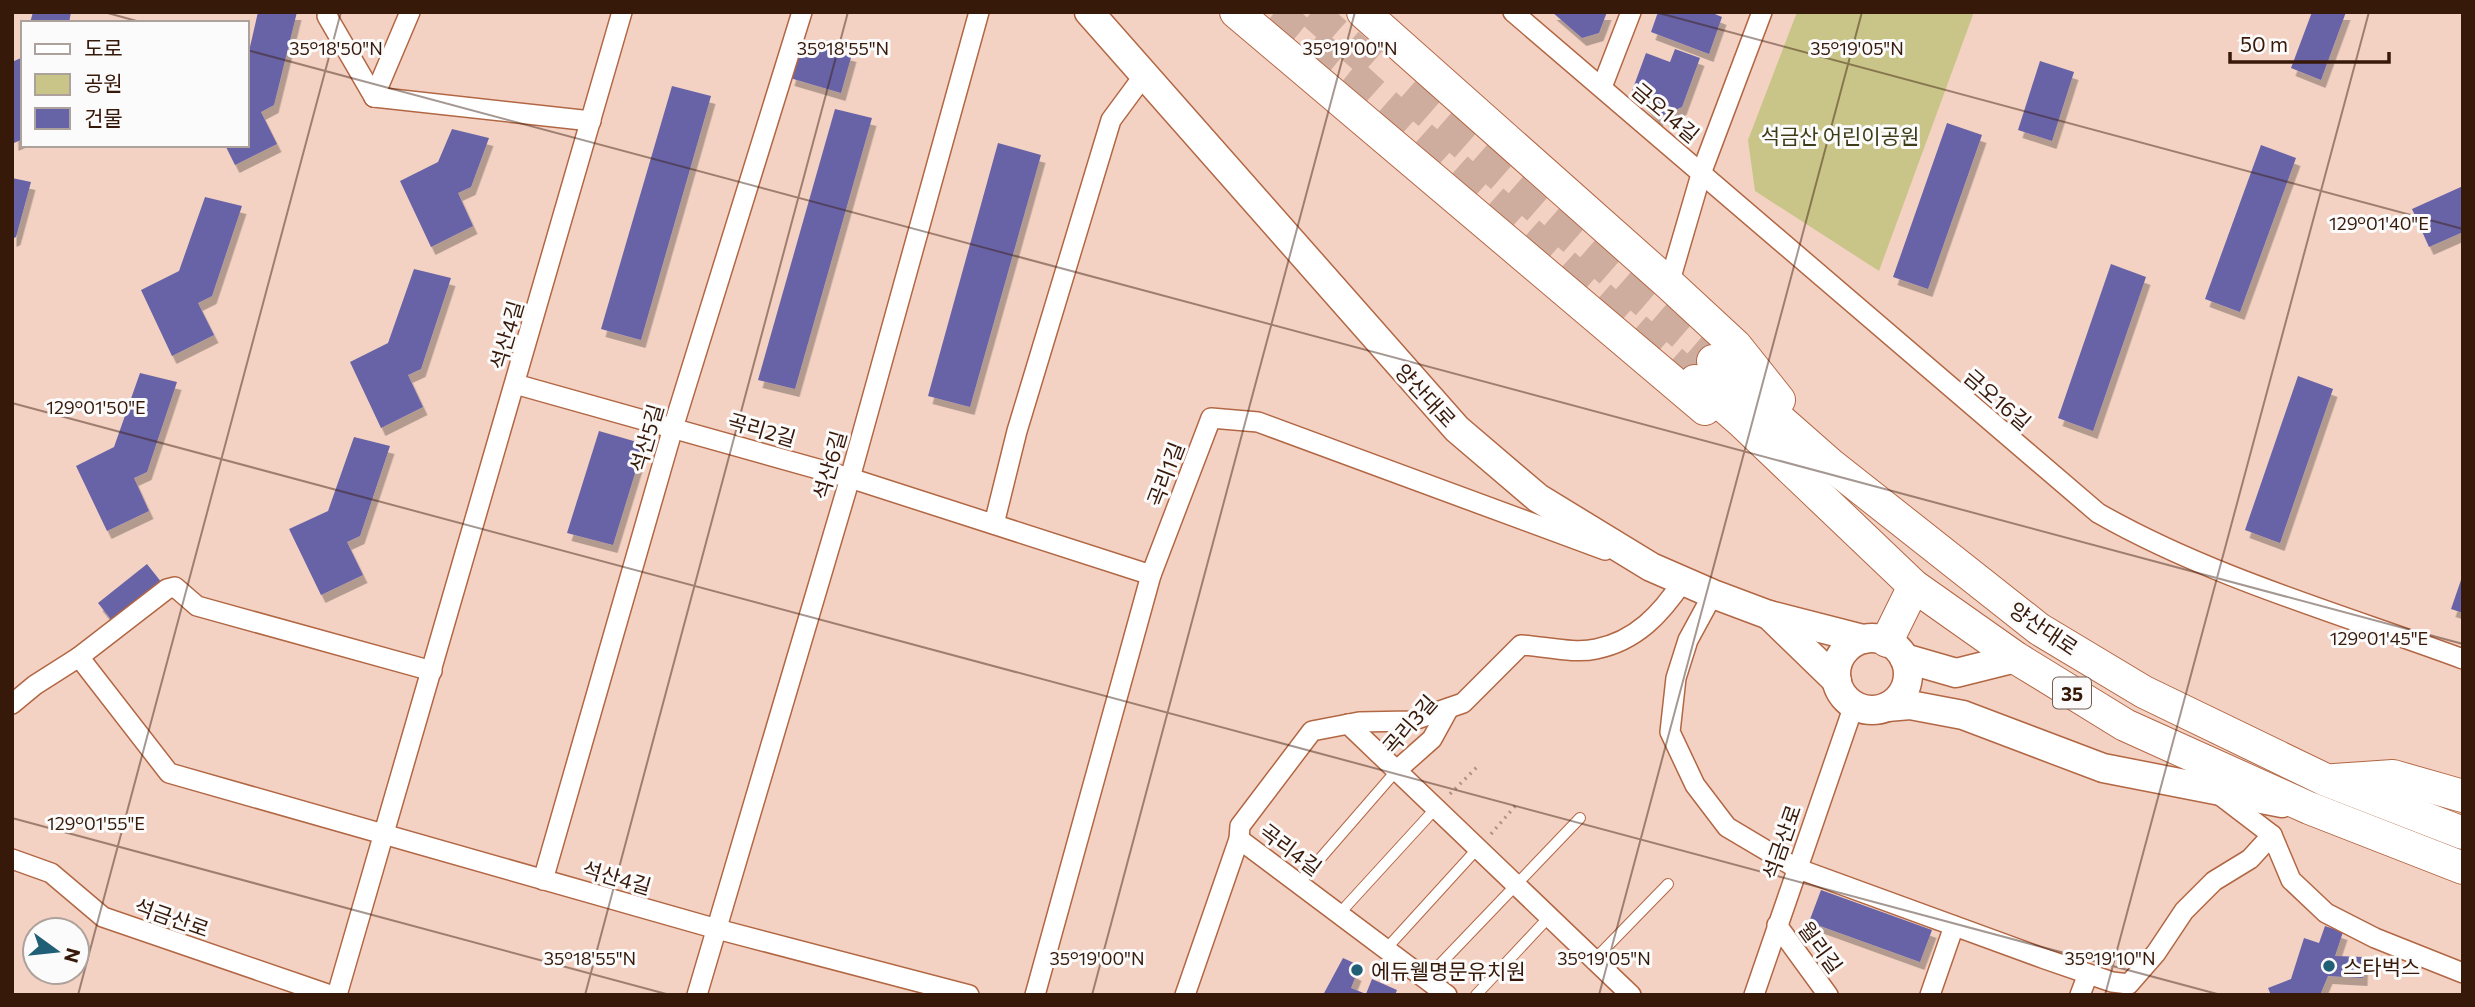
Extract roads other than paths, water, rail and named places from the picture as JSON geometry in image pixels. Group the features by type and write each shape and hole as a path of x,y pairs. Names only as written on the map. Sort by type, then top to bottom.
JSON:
{"main road":[{"name":"양산대로","path":"1088,12 1457,429 1538,498 1651,567 1769,615 1885,646 1955,673 2016,658"},
{"path":"1236,12 1728,429 1819,473"},
{"path":"1363,12 1736,346 1819,473"},
{"name":"양산대로","path":"1704,371 1819,473 2039,629 2144,692 2326,780 2463,834"},
{"name":"양산대로","path":"1819,473 1914,586 2016,658 2125,725 2309,808 2463,869"},
{"path":"1885,646 1914,586"},
{"path":"1769,615 1837,681 1846,699 1854,705 1875,710 1910,705 1963,715 2102,768 2309,808"},
{"path":"1837,681 1836,670 1845,650 1885,646"},
{"path":"1885,646 1908,669 1903,691 1886,707"},
{"path":"2326,780 2392,776 2463,796"}],"street":[{"path":"328,12 327,16 374,97"},
{"path":"374,97 410,12"},
{"name":"석산4길","path":"337,995 622,12"},
{"name":"석산5길","path":"543,880 673,428 802,12"},
{"name":"석산6길","path":"697,995 850,478 979,12"},
{"name":"금오14길","path":"1513,12 1702,171"},
{"name":"금오14길","path":"1602,87 1631,12"},
{"path":"1669,284 1702,171 1762,12"},
{"path":"994,524 1017,431 1111,120 1145,74"},
{"path":"374,97 591,121"},
{"name":"금오16길","path":"1702,171 2098,513 2147,541 2193,560 2463,659"},
{"name":"곡리2길","path":"516,384 850,478 1151,575"},
{"name":"곡리1길","path":"1035,995 1151,575 1211,418 1258,422 1651,567"},
{"name":"곡리3길","path":"1631,995 1396,770 1432,739 1449,708 1463,703 1521,645 1595,650 1636,634 1664,610 1683,581"},
{"path":"12,705 34,685 79,657 167,589 175,587 197,606 432,671"},
{"path":"1713,594 1688,640 1676,678 1670,732 1695,785 1727,827 1796,868 2088,974 2129,984 2156,953 2183,911 2214,881 2250,859 2272,835"},
{"name":"석산4길","path":"79,657 169,774 717,929"},
{"name":"석금산로","path":"1754,995 1854,705"},
{"path":"1239,839 1240,826 1312,731 1348,724 1412,721 1449,708"},
{"path":"1348,724 1396,770"},
{"path":"2213,791 2272,835 2291,880 2326,913 2375,938 2463,973"},
{"name":"곡리4길","path":"1185,995 1239,839 1447,995"},
{"name":"석금산로","path":"14,857 51,873 103,917 330,995"},
{"name":"월리길","path":"1777,925 1828,995"},
{"path":"1930,995 1954,926"},
{"path":"717,929 969,995"},
{"path":"2080,995 2088,974"}],"lane":[{"path":"1299,883 1396,770"},
{"path":"1339,914 1436,808"},
{"path":"1426,979 1518,887 1580,818"},
{"path":"1385,949 1478,848"},
{"path":"1594,960 1668,884"},
{"path":"1476,995 1549,917"}],"tunnel":[{"path":"1275,12 1354,76 1692,379"},
{"path":"1312,12 1371,64"},
{"path":"1405,93 1713,361"}],"place":[{"name":"스타벅스","path":"2329,966"},
{"name":"에듀웰명문유치원","path":"1357,970"}],"park label":[{"name":"석금산 어린이공원","path":"1840,135"}]}
